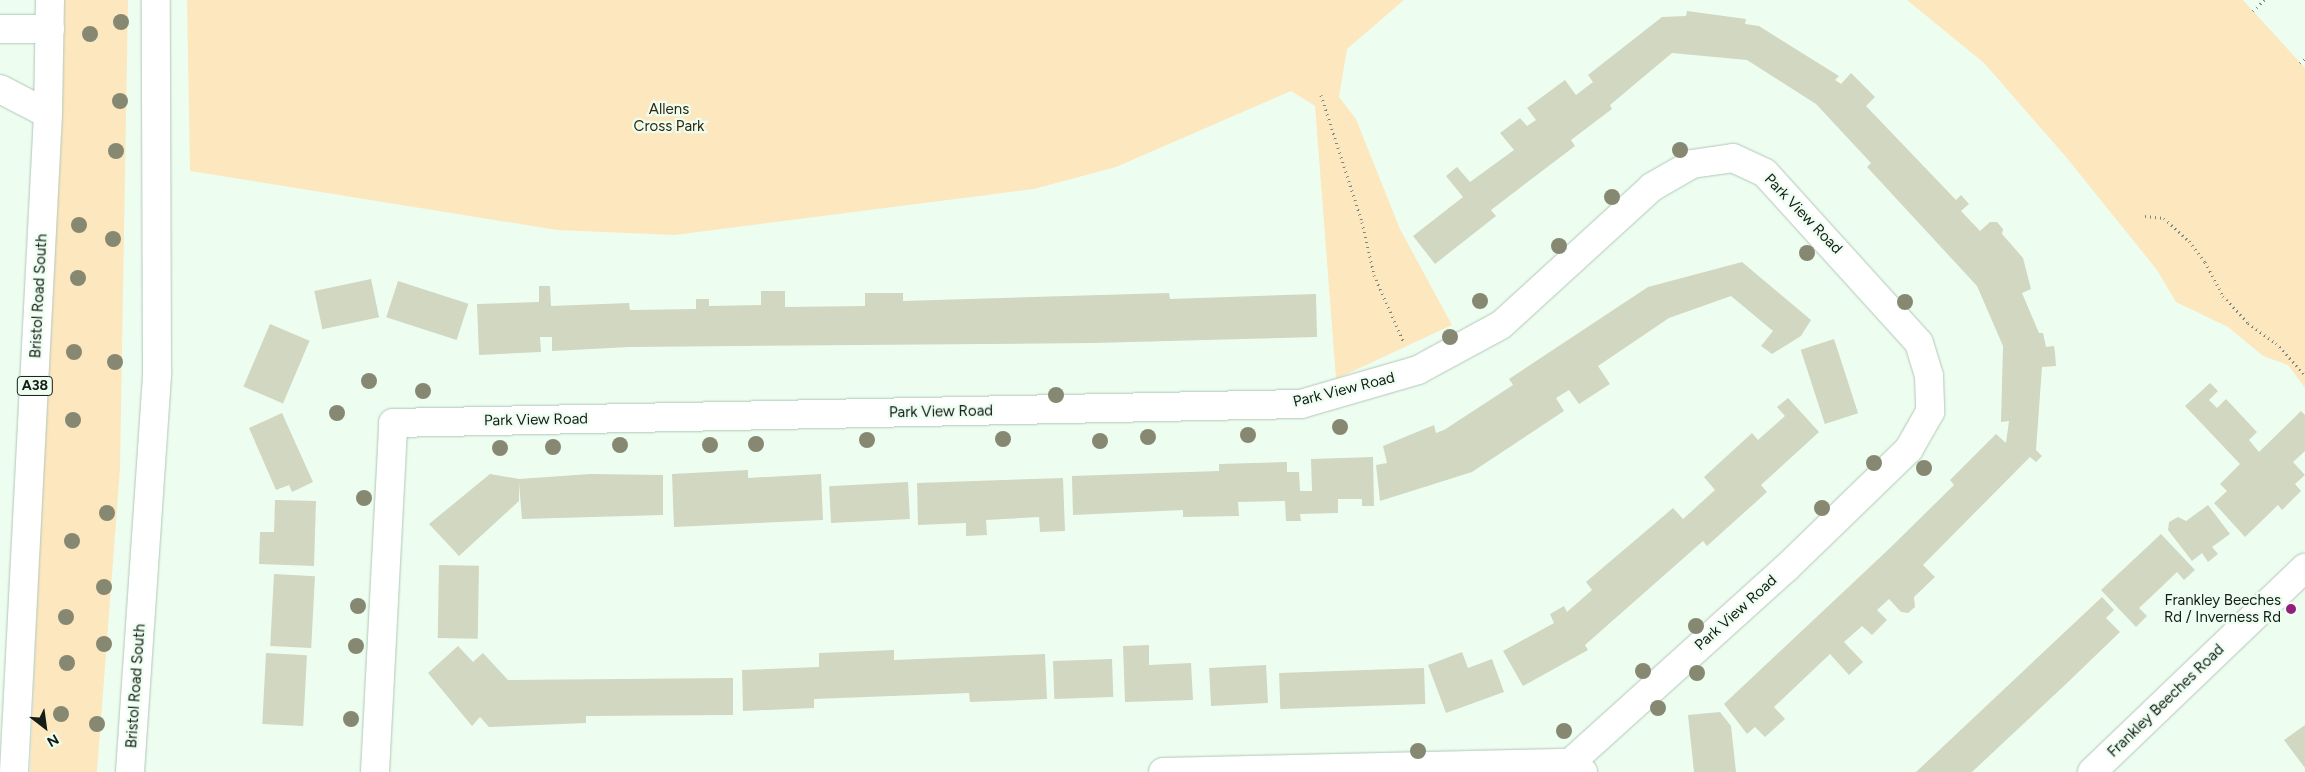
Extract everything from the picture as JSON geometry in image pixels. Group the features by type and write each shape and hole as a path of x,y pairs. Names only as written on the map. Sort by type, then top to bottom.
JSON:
{"main road":[{"name":"Bristol Road South","path":"14,772 48,114 50,0"},
{"name":"Bristol Road South","path":"130,772 157,372 156,0"},
{"path":"0,29 50,29"},
{"path":"0,89 48,114"},
{"name":"Park View Road","path":"375,772 393,423 1301,404 1418,370 1501,325 1652,187 1692,164 1733,158 1766,173 1919,344 1929,376 1930,412 1908,449 1577,767"},
{"name":"Frankley Beeches Road","path":"2092,772 2305,568"},
{"path":"1163,772 1577,767"}],"path":[{"path":"2253,10 2264,0"},
{"path":"2300,63 2305,58"},
{"path":"1321,95 1362,222 1374,274 1418,370"},
{"path":"2145,216 2164,218 2189,241 2205,262 2223,296 2248,323 2276,343 2305,375"}],"green space":[{"path":"62,0 128,0 120,469 97,772 30,772"},
{"name":"Allens Cross Park","path":"187,0 1404,0 1347,49 1339,97 1356,119 1400,229 1452,325 1336,379 1315,106 1291,91 1116,167 1034,189 675,235 557,230 190,171"},
{"path":"1907,0 2243,0 2305,68 2305,388 2288,365 2263,356 2228,327 2176,302 2157,270 2066,157 1984,63"}],"building":[{"path":"1687,11 1746,19 1745,24 1759,26 1839,76 1835,80 1841,84 1851,73 1875,97 1866,106 1956,200 1961,195 1969,204 1961,211 1980,231 1990,222 1997,222 2003,229 2002,234 2023,258 2031,289 2022,293 2039,333 2043,333 2046,347 2054,346 2055,353 2056,366 2042,367 2036,450 2042,456 2036,462 2030,457 1923,565 1935,577 1914,597 1915,607 1908,613 1901,612 1889,599 1877,610 1887,620 1872,635 1862,626 1844,642 1863,662 1849,675 1830,654 1774,707 1785,719 1765,737 1755,727 1747,734 1724,704 1954,485 1950,480 1996,434 2006,443 2009,421 2001,422 2003,346 1977,286 1867,167 1871,163 1816,104 1747,60 1672,53 1610,105 1612,109 1571,140 1575,146 1491,210 1496,216 1435,264 1413,236 1463,197 1446,176 1457,167 1470,182 1514,150 1500,133 1520,118 1527,126 1536,120 1527,108 1565,80 1576,95 1593,82 1588,75 1662,17 1686,16"},
{"path":"1742,262 1811,320 1801,336 1772,354 1761,346 1773,331 1731,296 1669,318 1598,366 1610,384 1579,404 1569,390 1556,398 1564,411 1472,472 1380,501 1376,465 1387,463 1383,446 1434,425 1436,433 1444,430 1513,385 1509,379 1648,287"},
{"path":"371,279 379,317 322,329 314,291"},
{"path":"398,281 468,304 457,340 386,317"},
{"path":"539,286 550,286 551,306 629,303 630,310 696,309 696,299 709,299 709,306 761,305 761,291 785,291 785,307 865,306 865,293 903,293 903,301 1169,293 1170,299 1316,294 1317,337 1093,343 630,347 552,351 552,337 540,337 541,352 479,355 477,304 539,302"},
{"path":"270,324 310,341 283,403 243,387"},
{"path":"1834,339 1858,413 1825,424 1801,350"},
{"path":"2210,383 2218,391 2209,400 2217,408 2226,399 2257,432 2249,440 2259,452 2301,411 2305,415 2305,451 2293,462 2305,475 2295,484 2301,491 2282,510 2278,505 2245,537 2214,503 2227,491 2220,484 2240,464 2185,406"},
{"path":"1788,398 1819,432 1761,485 1767,492 1707,546 1703,541 1585,645 1588,650 1523,686 1503,651 1554,623 1550,614 1564,606 1567,612 1592,590 1586,582 1673,508 1683,519 1715,490 1704,477 1752,433 1758,440 1785,416 1777,407"},
{"path":"282,413 313,482 292,492 289,485 276,490 249,428"},
{"path":"1373,457 1374,506 1362,506 1362,499 1338,499 1338,513 1300,514 1301,521 1286,521 1285,501 1238,502 1239,516 1183,517 1183,510 1073,515 1072,476 1219,471 1219,464 1287,462 1287,472 1299,472 1300,491 1312,491 1311,459"},
{"path":"748,470 748,478 821,474 823,520 674,527 672,474"},
{"path":"490,474 519,479 590,474 663,475 663,515 522,519 519,483 519,501 459,556 429,524"},
{"path":"1063,478 1065,531 1040,532 1039,517 986,520 987,535 966,536 966,523 918,525 917,483"},
{"path":"908,482 910,519 831,523 829,486"},
{"path":"275,500 316,501 314,566 259,564 260,532 274,532"},
{"path":"2208,505 2230,534 2212,547 2218,554 2208,562 2202,553 2192,561 2168,530 2169,522 2178,517 2186,521"},
{"path":"2161,534 2195,570 2184,580 2177,572 2139,608 2147,616 2136,627 2101,590"},
{"path":"439,565 479,566 478,639 438,638"},
{"path":"274,574 315,576 311,648 270,646"},
{"path":"2102,597 2114,610 2106,618 2120,632 2065,685 1972,772 1916,772"},
{"path":"1149,645 1149,665 1191,663 1193,700 1125,702 1123,646"},
{"path":"458,646 473,662 483,653 508,680 733,678 733,715 586,716 586,723 489,727 480,717 472,726 428,673"},
{"path":"894,650 894,660 1045,654 1047,699 970,702 969,693 814,699 814,708 743,711 742,670 819,667 819,653"},
{"path":"1462,652 1468,668 1492,659 1504,692 1446,713 1428,665"},
{"path":"266,653 307,655 303,726 262,724"},
{"path":"1112,659 1113,697 1054,699 1053,661"},
{"path":"1266,665 1268,703 1211,706 1209,668"},
{"path":"1424,668 1425,704 1280,709 1279,673"},
{"path":"1720,712 1731,726 1736,772 1694,772 1688,715"},
{"path":"2305,725 2305,768 2284,740"}],"place":[{"name":"Frankley Beeches Rd / Inverness Rd","path":"2291,609"}]}
